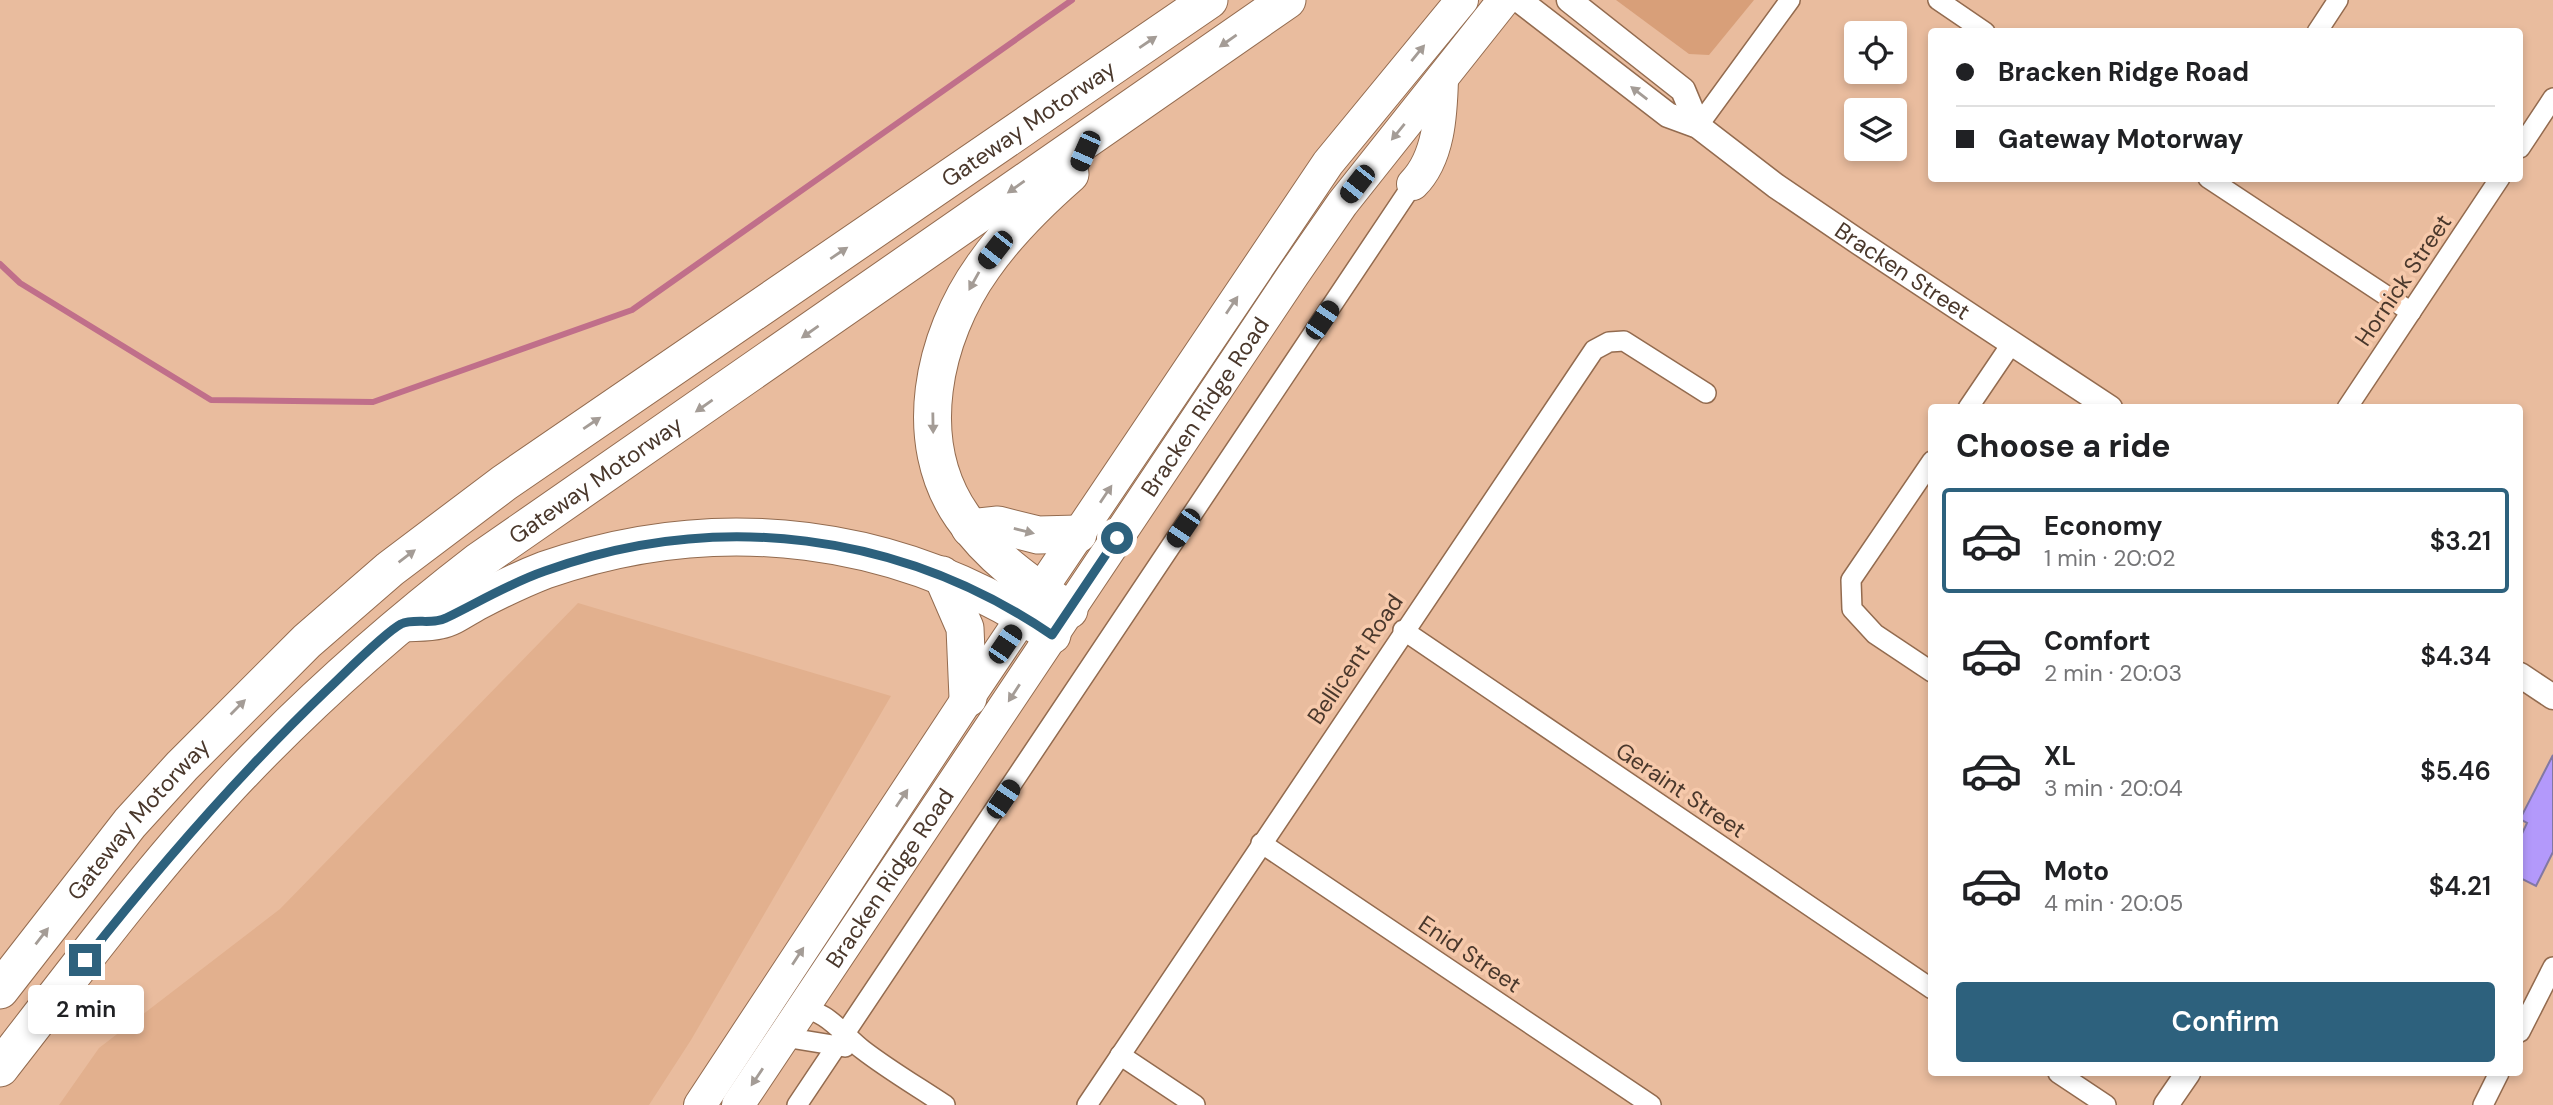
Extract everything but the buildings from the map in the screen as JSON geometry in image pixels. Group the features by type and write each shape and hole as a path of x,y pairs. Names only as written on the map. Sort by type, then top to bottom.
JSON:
{"highway":[{"name":"Gateway Motorway","path":"0,990 131,823 182,766 288,659 390,569 504,483 1209,0"},
{"name":"Gateway Motorway","path":"0,1068 148,880 219,797 288,727 402,623 479,561 1287,0"},
{"path":"1046,613 1012,571 970,528 948,493 938,468 933,401 940,355 958,310 981,268 1035,204 1077,168 1092,134"},
{"path":"970,528 999,525 1038,535 1078,534"},
{"path":"402,623 442,620 493,593 544,571 602,553 658,542 714,537 824,543 887,556 1046,613"},
{"path":"942,575 965,628 968,698"}],"main road":[{"name":"Bracken Ridge Road","path":"700,1105 968,698 1046,613 1078,534 1328,163 1462,0"},
{"name":"Bracken Ridge Road","path":"738,1105 802,1008 1046,613 1342,204 1504,0"},
{"path":"1413,184 1424,173 1430,160 1441,109 1442,79"}],"street":[{"name":"Bracken Street","path":"1519,0 1668,116 1698,126 1787,193 2104,404"},
{"path":"1569,0 1683,90 1698,126"},
{"path":"1698,126 1790,0"},
{"path":"1938,0 1979,28"},
{"path":"2320,28 2338,0"},
{"path":"2523,143 2553,98"},
{"path":"2217,182 2411,312"},
{"name":"Hornick Street","path":"2350,404 2497,182"},
{"path":"797,1105 1413,184"},
{"name":"Bellicent Road","path":"1087,1105 1594,350 1609,341 1623,341 1706,393"},
{"path":"1971,404 2012,343"},
{"path":"1928,467 1851,580 1852,609 1875,634 1928,669"},
{"name":"Geraint Street","path":"1403,631 1928,986"},
{"path":"2523,677 2553,697"},
{"name":"Enid Street","path":"1261,843 1651,1105"},
{"path":"2523,1026 2553,967"},
{"path":"760,1013 802,1008 821,1015 841,1039 945,1105"},
{"path":"783,1037 841,1039"},
{"path":"1120,1055 1195,1105"},
{"path":"2062,1076 2106,1105"},
{"path":"2166,1105 2186,1076"},
{"path":"2483,1105 2498,1076"}],"shaded area":[{"path":"1616,0 1754,0 1709,55 1689,54"},
{"path":"578,603 891,696 691,1040 649,1105 59,1105 99,1048 280,909"}],"waterway":[{"path":"0,264 20,283 211,400 373,402 632,310 1072,0"}],"route":[{"path":"85,960 148,880 219,797 344,673 402,623 442,620 493,593 544,571 602,553 658,542 751,537 824,543 887,556 971,586 1052,635 1117,538"}]}
